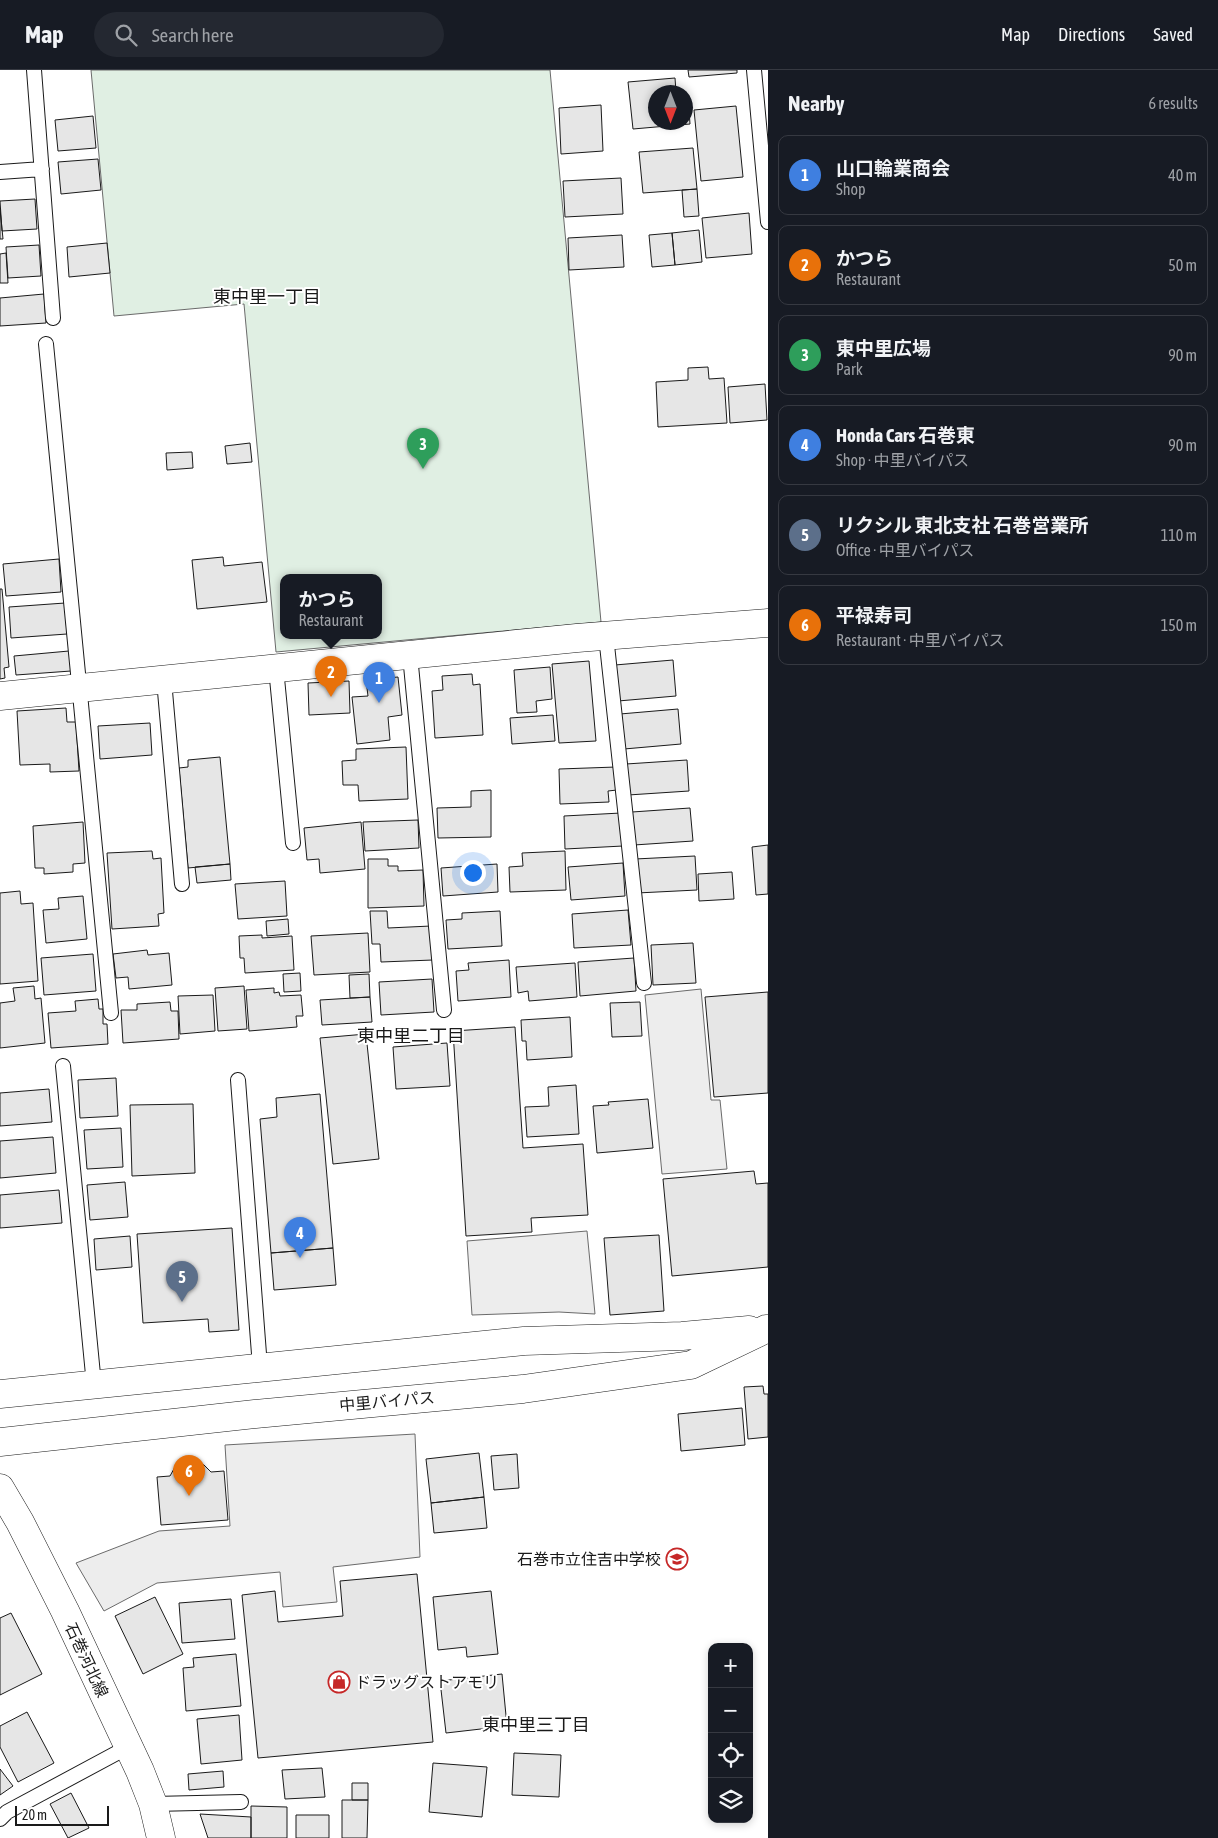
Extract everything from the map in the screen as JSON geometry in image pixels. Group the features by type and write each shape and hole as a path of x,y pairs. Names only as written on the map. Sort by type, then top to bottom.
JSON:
{"street":[{"path":"0,696 410,654 768,623"},
{"name":"中里バイパス","path":"0,1394 524,1341 682,1336 767,1329"},
{"name":"中里バイパス","path":"0,1442 255,1414 523,1389 691,1365 767,1329"},
{"name":"石巻河北線","path":"0,1488 20,1522 64,1611 128,1747 153,1804 161,1838"}],"lane":[{"path":"34,70 53,318"},
{"path":"754,70 768,222"},
{"path":"0,172 42,169"},
{"path":"46,344 111,1013"},
{"path":"606,636 644,983"},
{"path":"410,654 444,1010"},
{"path":"276,668 293,843"},
{"path":"164,680 182,884"},
{"path":"63,1066 94,1384"},
{"path":"238,1080 260,1367"},
{"path":"0,1819 7,1812 128,1747"},
{"path":"153,1804 241,1802"}],"green space":[{"path":"91,70 550,70 601,622 276,652 244,304 114,316"}],"shaded area":[{"path":"701,989 711,1100 720,1100 727,1169 662,1174 645,995"},
{"path":"587,1231 595,1314 559,1312 472,1315 467,1241"},
{"path":"415,1434 420,1557 333,1567 337,1602 283,1607 280,1572 157,1583 104,1611 76,1563 159,1531 230,1526 225,1445"}],"building":[{"path":"688,70 737,70 737,73 689,77"},
{"path":"675,78 676,85 648,85 648,128 633,129 628,82"},
{"path":"601,105 603,151 561,154 559,108"},
{"path":"736,106 743,177 701,181 694,110"},
{"path":"93,116 96,148 58,151 55,120"},
{"path":"693,148 697,189 643,193 639,152"},
{"path":"98,159 101,190 61,194 58,162"},
{"path":"621,178 623,214 565,217 563,181"},
{"path":"697,189 699,216 684,217 682,190"},
{"path":"35,199 37,229 2,231 0,201"},
{"path":"0,209 3,239 0,239"},
{"path":"749,213 752,254 706,258 702,218"},
{"path":"699,230 702,262 675,265 672,233"},
{"path":"672,233 675,265 652,267 649,235"},
{"path":"622,235 624,267 569,270 568,238"},
{"path":"107,243 110,273 69,277 67,247"},
{"path":"39,245 41,276 8,278 6,247"},
{"path":"6,253 8,283 0,283 0,254"},
{"path":"44,294 46,323 0,326 0,298"},
{"path":"708,367 709,379 724,378 727,423 658,427 656,382 688,380 688,368"},
{"path":"765,384 767,420 730,423 728,387"},
{"path":"250,443 252,462 227,464 225,446"},
{"path":"192,452 193,468 167,470 166,453"},
{"path":"223,557 224,566 262,562 267,602 197,609 192,560"},
{"path":"59,559 61,592 6,596 3,564"},
{"path":"0,589 2,589 9,667 4,668 5,678 0,679"},
{"path":"65,603 67,634 11,638 9,607"},
{"path":"69,651 71,671 16,675 14,656"},
{"path":"673,660 676,696 618,701 615,665"},
{"path":"589,661 596,741 559,743 552,664"},
{"path":"550,667 552,699 536,701 537,712 517,713 514,670"},
{"path":"472,674 473,685 480,684 483,735 435,738 432,691 443,690 442,676"},
{"path":"398,677 402,715 388,717 390,740 357,744 352,697 368,696 366,680"},
{"path":"349,681 350,713 309,715 308,683"},
{"path":"66,708 67,722 76,722 79,771 50,772 50,764 20,765 17,711"},
{"path":"678,709 681,744 624,749 620,714"},
{"path":"553,715 555,741 512,744 510,718"},
{"path":"150,723 152,755 100,759 98,726"},
{"path":"406,747 408,799 359,801 358,785 343,785 342,761 356,760 356,749"},
{"path":"220,757 230,864 188,868 179,768 188,767 188,760"},
{"path":"687,760 689,791 628,795 626,764"},
{"path":"616,767 617,790 608,791 609,802 560,804 559,769"},
{"path":"491,790 491,837 438,838 437,808 471,807 471,791"},
{"path":"690,808 693,841 634,845 632,812"},
{"path":"621,813 623,846 565,849 564,816"},
{"path":"418,820 419,848 365,851 363,822"},
{"path":"83,822 85,863 73,864 73,872 44,874 44,868 35,868 33,826"},
{"path":"361,822 365,869 320,873 319,859 307,860 304,828"},
{"path":"768,845 768,894 756,895 752,847"},
{"path":"152,851 153,859 161,858 164,913 158,914 159,926 112,929 107,853"},
{"path":"565,851 566,890 510,892 509,867 523,866 522,853"},
{"path":"695,856 697,890 637,893 635,859"},
{"path":"368,859 388,859 388,866 398,866 398,871 423,870 424,906 368,908"},
{"path":"623,863 625,896 571,900 568,867"},
{"path":"230,864 231,880 197,883 195,867"},
{"path":"497,864 498,892 443,896 441,868"},
{"path":"732,872 734,899 699,901 698,874"},
{"path":"285,881 287,916 238,919 235,884"},
{"path":"20,891 21,904 33,903 38,981 0,984 0,893"},
{"path":"83,896 87,939 46,943 43,910 59,909 58,898"},
{"path":"628,910 631,945 574,948 572,914"},
{"path":"370,911 387,911 388,928 431,926 433,960 381,962 380,944 372,944"},
{"path":"500,911 502,946 448,949 446,920 462,919 462,913"},
{"path":"288,919 289,934 267,936 266,921"},
{"path":"368,933 370,972 314,975 311,936"},
{"path":"262,935 262,938 292,936 294,970 245,973 244,958 240,958 239,936"},
{"path":"693,943 696,983 653,985 651,945"},
{"path":"147,950 148,955 169,953 172,985 129,989 128,977 116,978 113,954"},
{"path":"93,954 96,991 44,995 41,958"},
{"path":"634,958 636,991 580,996 578,962"},
{"path":"509,960 511,997 458,1001 456,971 469,970 468,963"},
{"path":"575,963 577,997 529,1001 528,991 518,993 516,967"},
{"path":"300,973 301,991 284,992 283,974"},
{"path":"369,974 370,997 350,998 349,975"},
{"path":"432,979 434,1012 381,1015 379,982"},
{"path":"34,986 35,999 41,998 45,1043 0,1048 0,1003 15,1001 13,988"},
{"path":"244,986 247,1029 218,1031 215,988"},
{"path":"274,988 274,993 279,992 280,996 301,995 303,1016 296,1016 297,1027 249,1031 246,990"},
{"path":"768,992 768,1093 714,1097 705,997"},
{"path":"213,995 215,1031 180,1034 178,996"},
{"path":"370,997 372,1022 322,1025 320,1000"},
{"path":"98,999 99,1009 103,1009 103,1024 107,1024 108,1044 51,1048 48,1013 76,1011 75,1001"},
{"path":"170,1002 171,1011 178,1011 179,1039 123,1043 121,1010 137,1010 137,1004"},
{"path":"640,1002 642,1036 612,1037 610,1003"},
{"path":"570,1017 572,1057 527,1060 526,1041 522,1041 521,1020"},
{"path":"515,1027 523,1148 583,1144 588,1215 531,1218 532,1232 466,1236 453,1031"},
{"path":"366,1034 379,1159 333,1164 320,1038"},
{"path":"447,1043 450,1086 396,1089 393,1047"},
{"path":"116,1078 118,1116 80,1118 78,1080"},
{"path":"576,1085 579,1134 527,1137 525,1107 549,1106 548,1087"},
{"path":"49,1089 52,1122 0,1126 0,1093"},
{"path":"320,1094 333,1248 271,1253 260,1119 277,1117 276,1098"},
{"path":"648,1099 653,1148 597,1153 593,1106 609,1105 608,1102"},
{"path":"193,1104 195,1173 132,1176 130,1105"},
{"path":"121,1128 123,1167 87,1169 84,1130"},
{"path":"53,1137 56,1173 0,1178 0,1141"},
{"path":"754,1171 756,1184 768,1183 768,1267 672,1276 663,1179"},
{"path":"125,1182 128,1217 90,1220 87,1185"},
{"path":"59,1190 62,1223 0,1228 0,1195"},
{"path":"232,1228 239,1330 209,1332 208,1319 143,1323 137,1234"},
{"path":"659,1235 664,1311 610,1315 604,1238"},
{"path":"130,1236 132,1267 96,1270 94,1239"},
{"path":"333,1248 336,1285 274,1290 271,1253"},
{"path":"763,1386 764,1394 768,1394 768,1437 748,1439 744,1387"},
{"path":"742,1408 745,1445 681,1451 678,1414"},
{"path":"479,1453 484,1497 431,1503 426,1459"},
{"path":"517,1454 519,1488 494,1490 491,1456"},
{"path":"184,1461 195,1461 204,1465 211,1472 224,1471 228,1520 161,1525 157,1477 170,1476 175,1467"},
{"path":"484,1497 487,1528 434,1533 431,1503"},
{"name":"ドラッグストアモリ","path":"417,1574 433,1742 258,1758 242,1595 275,1591 278,1622 343,1616 340,1581"},
{"path":"491,1591 498,1654 467,1657 466,1647 438,1650 433,1597"},
{"path":"155,1597 183,1654 143,1674 115,1616"},
{"path":"231,1599 235,1639 182,1643 179,1603"},
{"path":"11,1613 42,1674 0,1695 0,1618"},
{"path":"236,1654 241,1706 186,1711 183,1668 194,1667 193,1658"},
{"path":"502,1674 507,1726 446,1733 440,1681"},
{"path":"27,1712 54,1763 18,1782 0,1747 0,1726"},
{"path":"239,1715 242,1760 201,1764 197,1719"},
{"path":"514,1753 561,1755 559,1797 512,1795"},
{"path":"433,1763 487,1767 482,1817 429,1812"},
{"path":"322,1768 325,1797 285,1799 282,1770"},
{"path":"0,1769 13,1786 0,1795"},
{"path":"223,1771 224,1787 189,1790 188,1774"},
{"path":"352,1783 368,1783 368,1800 352,1800"},
{"path":"71,1793 89,1828 68,1838 50,1804"},
{"path":"342,1800 368,1800 367,1838 342,1838"},
{"path":"251,1806 287,1807 287,1838 251,1838"},
{"path":"200,1814 251,1817 251,1838 208,1838"},
{"path":"296,1815 329,1815 329,1838 296,1838"}],"place":[{"name":"東中里広場","path":"423,469"},
{"name":"かつら","path":"331,697"},
{"name":"山口輪業商会","path":"379,703"},
{"name":"Honda Cars 石巻東","path":"300,1258"},
{"name":"リクシル 東北支社 石巻営業所","path":"182,1302"},
{"name":"平禄寿司","path":"189,1496"},
{"name":"石巻市立住吉中学校","path":"677,1559"},
{"name":"ドラッグストアモリ","path":"339,1682"}],"district":[{"name":"東中里一丁目","path":"267,296"},
{"name":"東中里二丁目","path":"411,1035"},
{"name":"東中里三丁目","path":"536,1724"}]}
